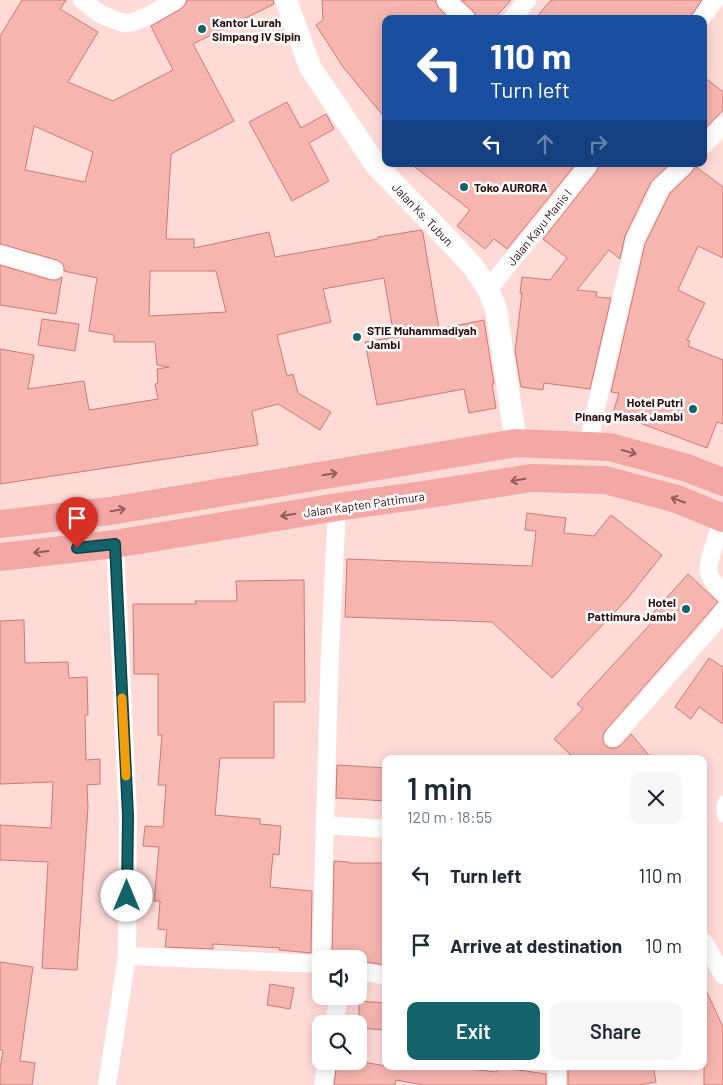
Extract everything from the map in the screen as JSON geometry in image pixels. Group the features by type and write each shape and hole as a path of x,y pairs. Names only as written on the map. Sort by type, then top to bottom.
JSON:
{"main road":[{"path":"0,524 110,511 516,443 610,447 678,465 723,482"},
{"path":"415,460 423,495"},
{"name":"Jalan Kapten Pattimura","path":"0,557 115,544 337,507 531,478 606,480 676,499 723,518"}],"street":[{"path":"82,0 100,14 123,23 134,22 148,16 176,0"},
{"name":"Jalan Ks. Tubun","path":"286,0 310,67 381,160"},
{"path":"446,0 462,15"},
{"path":"515,15 527,0"},
{"path":"704,15 715,0"},
{"path":"707,142 723,126"},
{"name":"Jalan Ks. Tubun","path":"387,167 474,268 488,289 496,309 516,443"},
{"name":"Jalan Kayu Manis I","path":"488,289 587,167"},
{"path":"588,446 635,240 661,187 682,167"},
{"path":"0,254 54,270"},
{"path":"321,950 330,651 337,507"},
{"path":"723,518 708,572 723,593"},
{"path":"107,1085 127,956 128,816 115,544"},
{"path":"613,738 712,626 723,611"},
{"path":"326,825 382,829"},
{"path":"707,947 723,975"},
{"path":"127,956 312,964"},
{"path":"367,972 382,975"},
{"path":"323,1085 326,1070"},
{"path":"556,1085 557,1070"}],"lane":[{"path":"723,800 721,814 723,818"}],"building":[{"path":"22,0 66,0 60,9 98,32 68,82 113,101 173,70 151,26 181,9 187,0 273,0 274,4 193,44 234,121 171,154 166,239 194,239 194,248 269,232 275,257 421,230 439,329 484,320 496,408 469,413 464,389 377,405 365,342 394,337 384,278 323,289 331,322 277,335 287,376 293,374 298,393 331,412 320,430 278,404 252,411 258,445 0,484 0,349 34,355 28,389 84,381 89,410 158,399 155,384 158,383 157,369 169,367 157,365 155,342 114,342 114,335 89,331 97,278 64,271 62,263 57,260 0,244 0,36","holes":["34,126 93,152 85,182 25,170","150,271 216,271 226,312 149,316"]},
{"path":"322,0 436,0 438,7 446,15 382,15 382,114 343,67 316,25 323,20"},
{"path":"461,0 511,0 498,15 476,15"},
{"path":"551,0 702,0 692,15 538,15"},
{"path":"707,79 723,92 723,110 707,127"},
{"path":"287,102 301,128 326,114 334,129 309,143 329,181 292,201 249,122"},
{"path":"415,167 574,167 507,249 494,239 485,249 457,226 470,210"},
{"path":"598,167 667,167 651,182 625,236 620,259 609,250 577,290 597,292 596,297 611,298 590,389 544,383 543,390 521,387 515,351 522,293 520,293 522,277 550,280 567,258 543,239 597,171"},
{"path":"696,167 723,187 723,258 698,246 678,290 705,303 687,340 690,341 688,346 723,360 723,424 717,422 707,448 613,413 619,393 611,392 645,244 670,193"},
{"path":"0,265 51,280 57,280 62,277 56,314 0,305"},
{"path":"42,319 79,324 75,351 38,345"},
{"path":"527,513 566,518 564,533 594,536 611,515 662,555 628,598 552,678 492,622 345,617 347,559 532,566 536,531 525,530"},
{"path":"688,574 718,602 605,731 603,742 606,746 616,748 631,734 649,755 571,755 554,739 583,709 577,704 656,618 652,614"},
{"path":"304,580 305,702 274,702 274,758 220,758 215,815 260,819 260,824 281,826 279,855 273,854 270,887 312,891 311,953 279,950 280,948 213,944 213,949 165,947 167,930 158,929 160,901 154,901 159,847 143,846 145,826 163,827 166,785 158,785 162,735 158,735 158,674 134,674 133,604 196,604 195,601 237,601 236,581"},
{"path":"24,620 25,663 68,662 69,678 87,677 88,715 85,715 86,760 100,759 100,784 87,785 88,807 77,970 42,968 48,862 0,860 0,825 51,828 53,782 0,784 0,621"},
{"path":"709,658 723,667 723,724 699,707 691,719 675,707"},
{"path":"337,765 382,768 382,801 336,798"},
{"path":"334,861 382,863 382,964 367,962 367,950 332,950"},
{"path":"0,962 33,967 20,1061 35,1063 32,1085 0,1085 3,1050 0,1050"},
{"path":"270,984 294,988 290,1009 267,1005"},
{"path":"707,992 723,1027 723,1085 704,1085 704,1070 707,1070"},
{"path":"367,1002 382,1003 382,1030 367,1029 367,1015 359,1015 359,1005 367,1005"},
{"path":"367,1063 382,1065 382,1070 478,1070 497,1072 497,1070 518,1070 546,1074 546,1085 424,1085 396,1080 395,1085 334,1085 336,1070 367,1070"},
{"path":"568,1070 654,1070 656,1082 639,1085 568,1085"}],"slow traffic":[{"path":"122,698 126,776"}],"place":[{"name":"Kantor Lurah Simpang IV Sipin","path":"202,29"},
{"name":"Toko AURORA","path":"464,187"},
{"name":"STIE Muhammadiyah Jambi","path":"357,337"},
{"name":"Hotel Putri Pinang Masak Jambi","path":"693,409"},
{"name":"Hotel Pattimura Jambi","path":"686,609"}],"route":[{"path":"77,548 115,544 128,816 127,896"}]}
